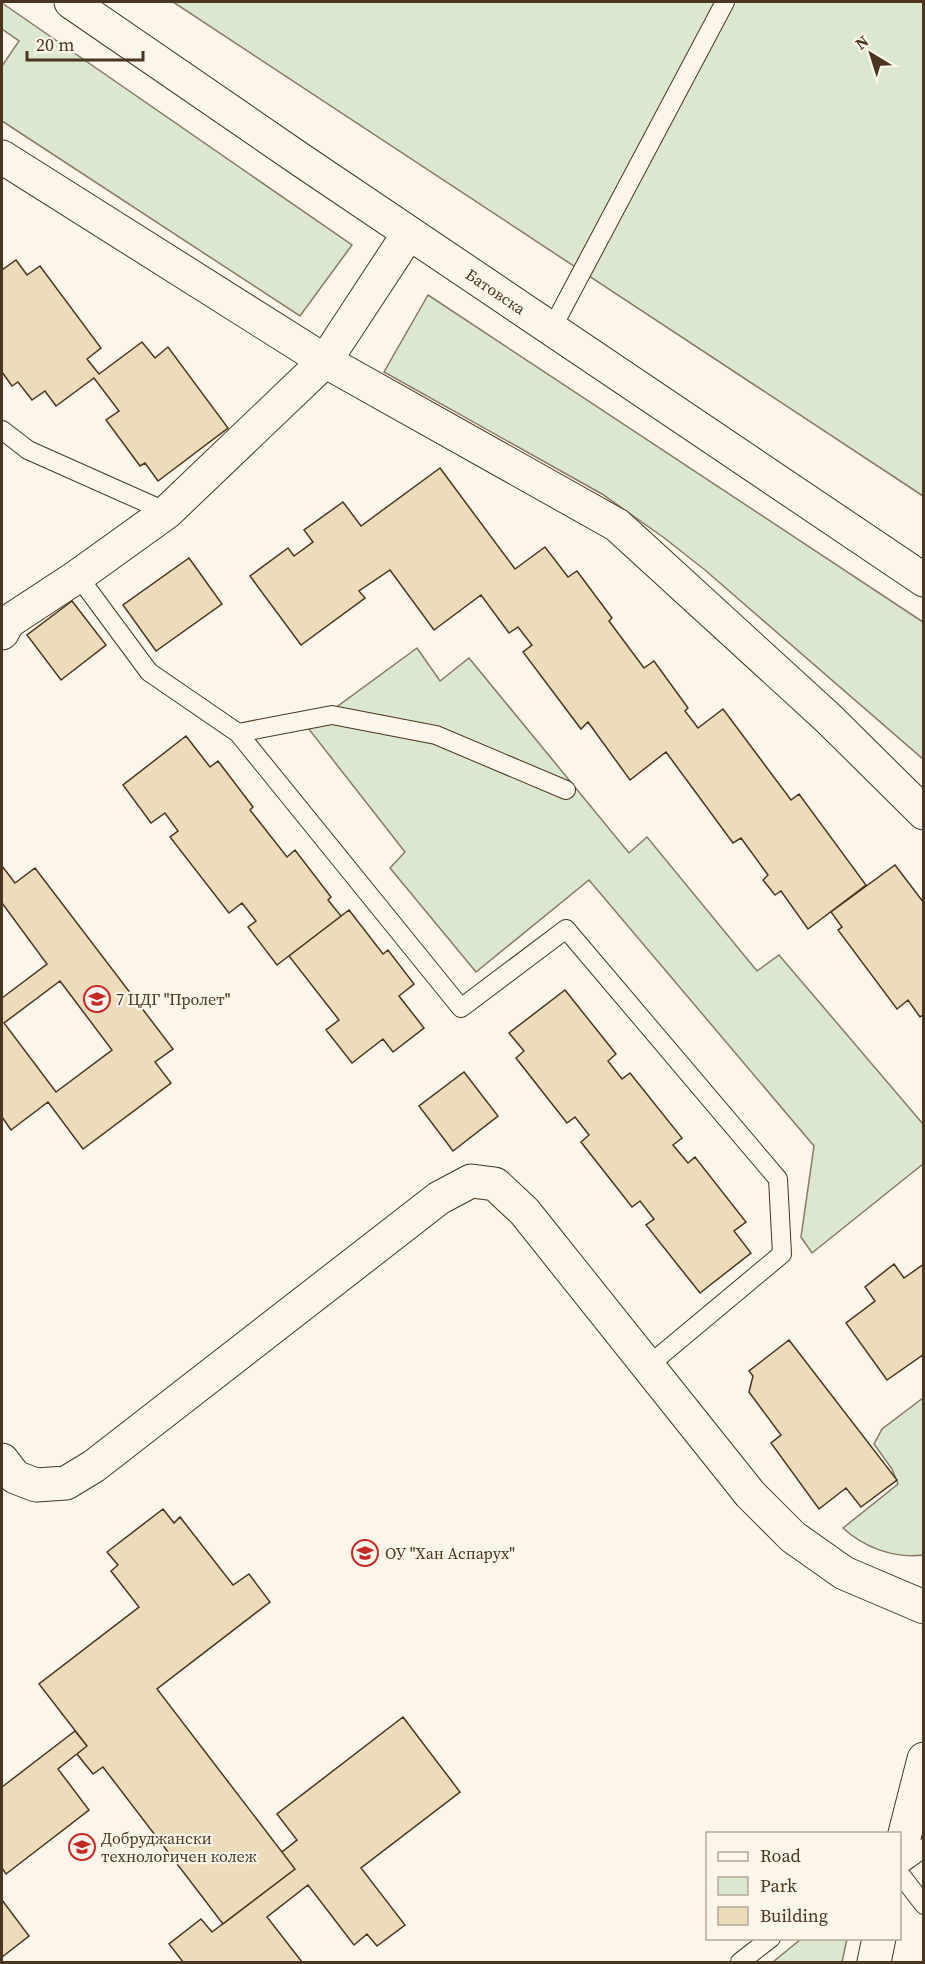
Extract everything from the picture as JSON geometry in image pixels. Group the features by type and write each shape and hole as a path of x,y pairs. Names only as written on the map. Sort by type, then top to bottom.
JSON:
{"street":[{"name":"Батовска","path":"71,2 551,330 924,580"},
{"path":"2,157 325,361 617,525 828,718 924,813"},
{"path":"2,633 8,622 78,576 167,512 325,361 409,233"},
{"path":"6,1475 36,1485 66,1483 94,1466 439,1198 471,1181 495,1184 524,1211 750,1494 793,1537 844,1573 924,1607"},
{"path":"907,1842 924,1759"},
{"path":"874,1962 879,1940"}],"lane":[{"path":"551,330 725,2"},
{"path":"2,430 28,450 167,512"},
{"path":"78,576 149,672 238,733 461,1008 566,929 778,1179 782,1254 649,1365"},
{"path":"238,733 332,715 436,735 566,790"},
{"path":"901,1862 907,1842"},
{"path":"901,1875 924,1905"},
{"path":"740,1962 768,1940"}],"green space":[{"path":"173,2 923,2 923,496"},
{"path":"2,3 352,245 300,316 2,121 2,66 19,41 2,29"},
{"path":"428,295 923,622 923,759 705,570 663,537 602,494 384,372"},
{"path":"417,648 440,681 469,658 629,853 647,837 757,971 779,955 923,1124 923,1164 812,1253 801,1237 814,1146 589,880 476,972 390,868 405,852 308,728"},
{"path":"923,1398 923,1555 902,1555 870,1546 843,1528 898,1484 892,1469 874,1444 882,1429"},
{"path":"800,1940 847,1940 842,1962 773,1962"}],"building":[{"path":"16,260 27,275 40,266 101,348 87,359 99,374 142,342 155,358 168,347 228,428 158,481 145,463 140,466 106,420 119,411 94,378 56,406 45,391 32,400 18,382 12,386 2,372 2,270"},
{"path":"440,468 515,569 545,547 568,577 577,571 612,618 609,621 644,668 654,661 688,708 685,711 698,728 723,709 791,800 799,794 866,885 808,929 781,891 775,895 763,880 768,875 741,838 733,843 666,752 630,780 588,722 581,729 523,652 532,645 518,627 509,633 481,595 434,630 390,570 359,591 365,598 301,645 250,576 288,548 294,556 313,542 304,530 343,502 361,526"},
{"path":"189,558 222,604 156,651 123,605"},
{"path":"72,601 106,645 61,680 27,635"},
{"path":"186,736 210,767 218,761 253,807 250,810 287,857 295,850 331,897 328,900 341,916 277,965 248,927 256,921 242,903 229,913 170,837 178,831 165,813 151,823 123,785"},
{"path":"895,865 924,903 924,1014 920,1017 908,1000 897,1009 838,930 842,927 831,912"},
{"path":"2,866 15,883 35,868 173,1049 155,1062 171,1083 83,1149 48,1102 11,1130 2,1117 2,998 47,964 2,903","holes":["60,981 112,1050 56,1092 4,1023"]},
{"path":"349,910 383,954 388,950 414,984 399,996 424,1028 393,1052 383,1039 352,1063 326,1030 339,1020 289,956"},
{"path":"565,990 616,1054 608,1061 622,1079 630,1073 682,1138 673,1145 688,1163 695,1157 746,1222 734,1231 751,1253 700,1293 646,1225 654,1219 640,1201 632,1207 581,1142 589,1135 575,1117 567,1123 516,1058 524,1051 509,1033"},
{"path":"464,1072 498,1116 453,1151 419,1106"},
{"path":"894,1264 904,1278 924,1264 924,1354 887,1380 846,1323 875,1301 865,1287"},
{"path":"789,1340 897,1480 861,1507 846,1488 819,1509 771,1443 781,1435 749,1392 753,1376 749,1371"},
{"path":"163,1509 174,1523 180,1517 233,1585 249,1574 270,1602 157,1689 295,1869 223,1924 103,1767 93,1774 77,1754 87,1746 39,1684 139,1607 111,1571 118,1565 107,1552"},
{"path":"403,1717 460,1792 361,1868 405,1925 377,1946 367,1934 354,1945 308,1885 267,1917 302,1962 183,1962 169,1944 201,1919 212,1932 295,1869 282,1852 297,1840 277,1814"},
{"path":"75,1731 87,1746 58,1769 89,1810 6,1874 2,1868 2,1787"},
{"path":"2,1900 29,1936 2,1957"}],"place":[{"name":"7 ЦДГ \"Пролет\"","path":"97,999"},
{"name":"ОУ \"Хан Аспарух\"","path":"365,1553"},
{"name":"Добруджански технологичен колеж","path":"82,1847"}]}
